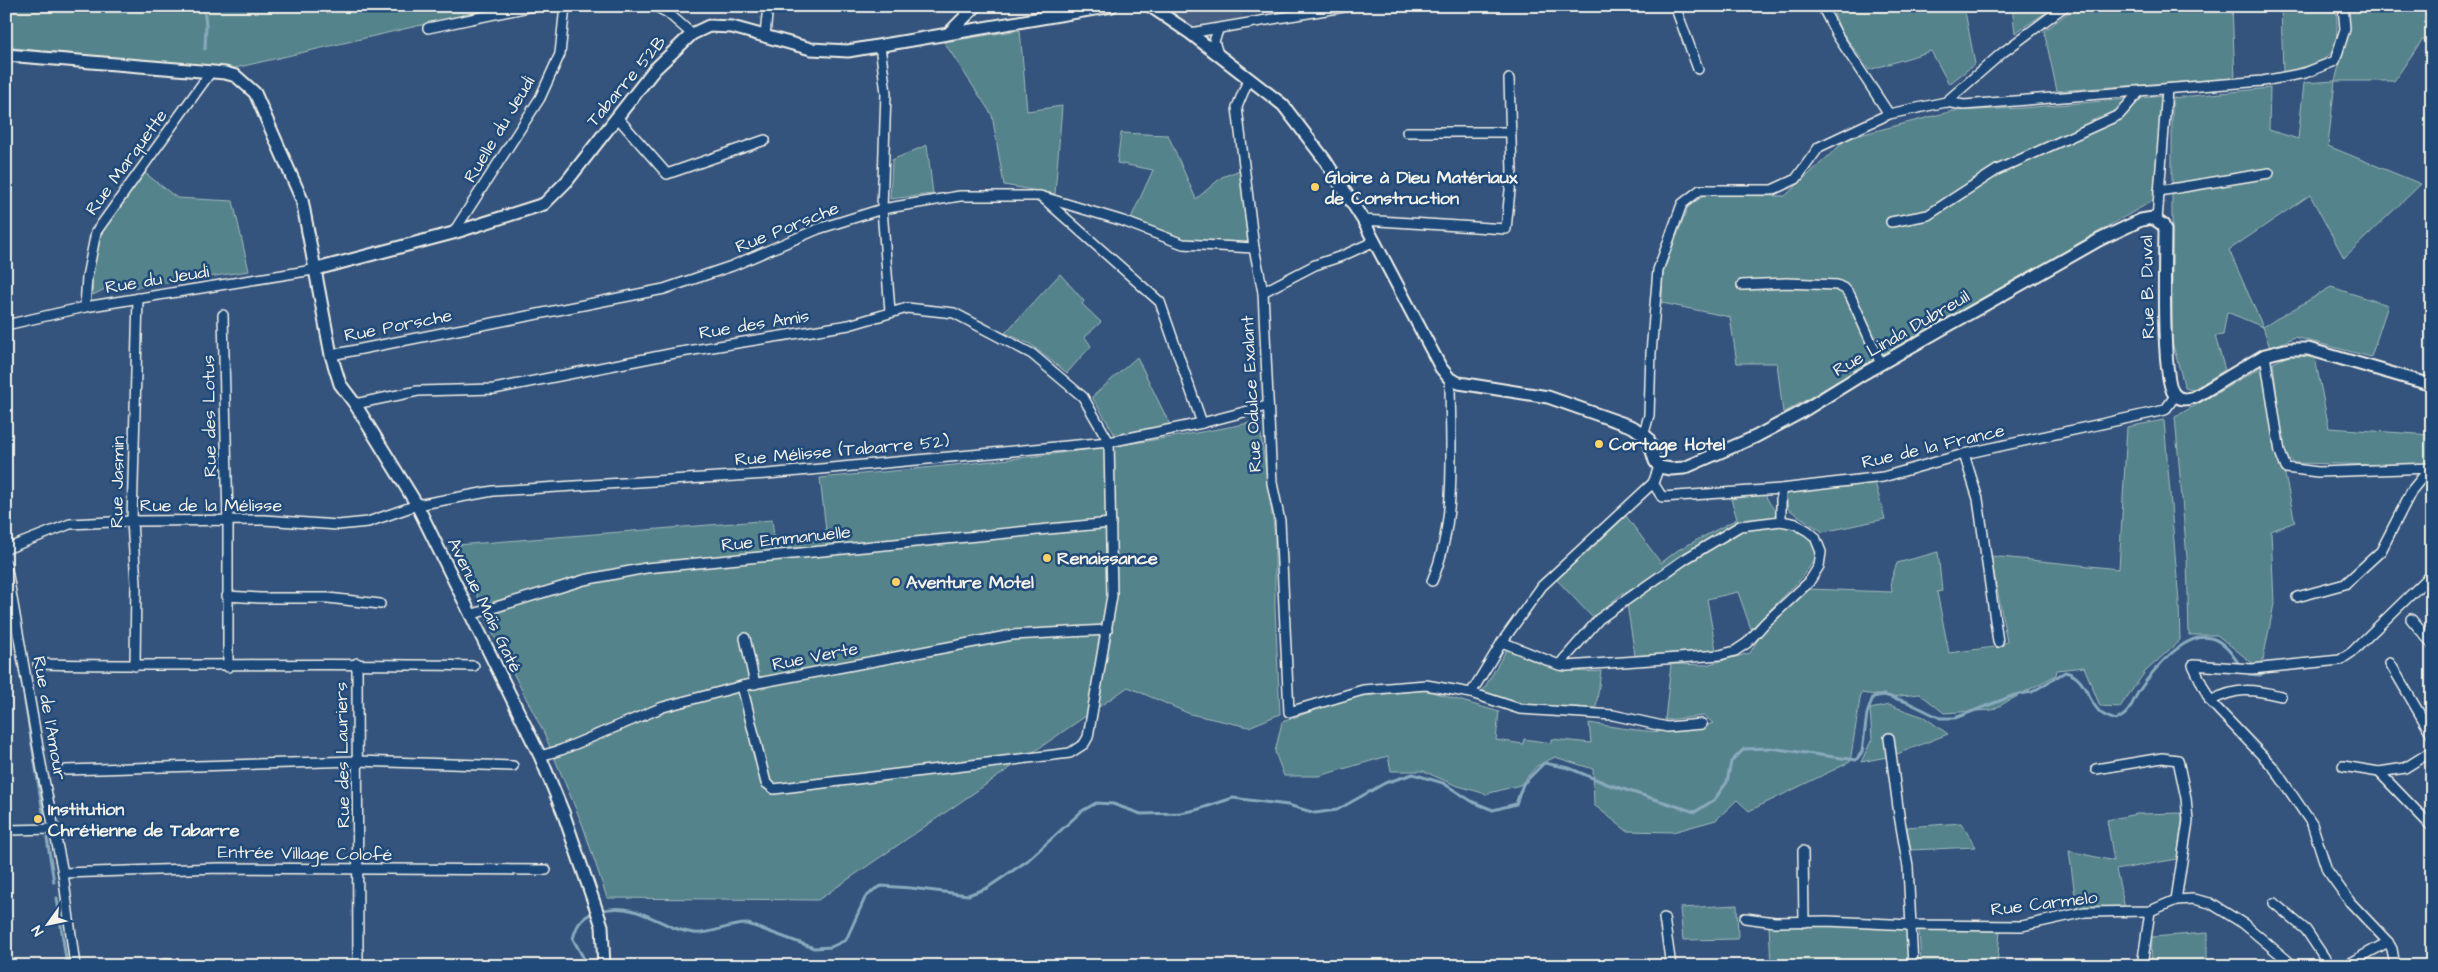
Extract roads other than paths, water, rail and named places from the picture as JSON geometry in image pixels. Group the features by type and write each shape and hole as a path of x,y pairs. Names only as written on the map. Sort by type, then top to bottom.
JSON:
{"street":[{"path":"428,28 534,6"},
{"name":"Ruelle du Jeudi","path":"453,234 540,98 560,54 565,6"},
{"path":"655,6 668,13 692,34"},
{"path":"765,35 768,6"},
{"path":"950,32 976,6"},
{"name":"Tabarre 52B","path":"313,270 453,234 544,204 566,182 654,70 692,34 709,26 732,27 811,49 848,51 950,32 1112,6"},
{"path":"1150,6 1190,33 1282,105 1325,160 1363,220 1442,368 1450,379 1448,514 1442,558 1432,581"},
{"path":"1190,33 1350,6"},
{"path":"1675,6 1698,69"},
{"path":"1822,6 1836,36 1889,114"},
{"path":"1946,102 2002,54 2065,6"},
{"path":"1644,433 1649,415 1651,353 1658,270 1682,204 1700,190 1772,190 1796,179 1819,147 1889,114 1946,102 1964,105 2262,82 2305,73 2335,61 2345,29 2343,6"},
{"path":"1218,54 1214,41 1219,28"},
{"path":"880,46 886,93 882,209 890,311"},
{"name":"Avenue Maïs Gaté","path":"6,56 236,76 255,93 302,200 313,270 331,355 340,384 356,404 417,505 540,756 563,812 602,926 604,966"},
{"name":"Rue Marquette","path":"85,307 87,277 96,232 210,73"},
{"name":"Rue Odulce Exalant","path":"1249,78 1237,107 1254,248 1263,292 1267,406 1272,483 1280,521 1289,712 1363,690 1426,684 1471,693"},
{"path":"1363,220 1506,228 1512,171 1509,80"},
{"name":"Rue B. Duval","path":"2167,89 2157,220 2165,230 2165,327 2168,378 2170,389 2175,396"},
{"path":"1891,222 1928,215 1997,170 2118,115 2140,91"},
{"path":"617,117 668,174 765,140"},
{"path":"1407,132 1511,132"},
{"path":"2159,191 2269,173"},
{"name":"Rue Porsche","path":"331,355 664,289 732,266 818,229 882,209 960,196 1040,196 1123,221 1184,244 1254,248"},
{"path":"1040,196 1160,302 1202,423"},
{"name":"Rue Linda Dubreuil","path":"1659,466 1671,470 1684,468 1755,437 2099,240 2142,220 2157,220"},
{"path":"1263,292 1315,265 1342,256 1375,241"},
{"name":"Rue du Jeudi","path":"6,325 85,307 313,270"},
{"path":"1742,285 1786,283 1837,285 1845,289 1850,295 1881,364"},
{"name":"Rue Jasmin","path":"135,666 136,584 132,521 138,298"},
{"name":"Rue des Amis","path":"356,404 418,391 494,389 675,354 849,325 890,311 907,308 954,313 1032,354 1082,397 1109,442"},
{"name":"Rue des Lotus","path":"224,315 228,520 228,667"},
{"path":"2175,396 2183,399 2195,397 2265,355 2289,349 2308,349 2432,385"},
{"path":"2265,355 2280,452 2286,468 2318,472 2431,468"},
{"path":"1450,379 1548,397 1644,433 1648,438 1655,461 1659,466 1653,483 1549,578 1502,642 1471,693 1520,709 1613,715 1667,726 1702,724"},
{"name":"Rue de la France","path":"1653,483 1662,497 1781,489 1882,477 1964,454 2165,410 2175,396"},
{"name":"Rue Mélisse (Tabarre 52)","path":"417,505 493,491 767,474 1109,442 1202,423 1267,406"},
{"path":"742,686 766,783 774,789 1070,753 1084,744 1088,736 1112,596 1109,442"},
{"path":"1964,454 1978,499 1998,642"},
{"path":"2297,597 2345,584 2381,551 2412,490 2431,468"},
{"path":"1781,489 1781,521"},
{"name":"Rue de la Mélisse","path":"6,549 70,524 132,521 264,520 338,525 368,522 417,505"},
{"path":"1502,642 1559,665 1720,656 1735,651 1747,643 1765,623 1809,582 1819,566 1821,552 1816,537 1796,524 1781,521 1740,526 1685,559 1599,619 1559,665"},
{"name":"Rue Emmanuelle","path":"470,615 584,580 646,568 1111,523"},
{"name":"Rue de l'Amour","path":"6,564 63,872 74,966"},
{"path":"2395,966 2392,949 2388,942 2350,902 2326,870 2312,824 2274,768 2210,701 2193,665 2252,668 2340,660 2352,652 2432,574"},
{"path":"227,596 328,598 380,604"},
{"path":"2411,619 2432,644"},
{"name":"Rue Verte","path":"540,756 561,750 662,707 742,686 1012,635 1107,630"},
{"path":"745,638 755,684"},
{"path":"38,664 228,667 357,663 474,666"},
{"name":"Rue des Lauriers","path":"357,663 358,966"},
{"path":"2390,663 2432,735"},
{"path":"2210,701 2232,691 2246,690 2281,696"},
{"path":"1889,738 1908,867 1913,966"},
{"path":"2343,766 2380,772 2405,768 2432,751"},
{"path":"2096,769 2162,758 2178,760 2188,820 2176,900"},
{"path":"66,770 357,762 513,766"},
{"path":"2380,772 2432,827"},
{"path":"6,830 54,830"},
{"path":"1803,852 1804,922"},
{"name":"Entrée Village Colofé","path":"63,872 220,868 546,870"},
{"name":"Rue Carmelo","path":"1746,918 1775,922 1866,922 1911,926 2022,926 2085,912 2150,911 2176,900 2193,899 2210,903 2244,924 2294,966"},
{"path":"2274,903 2306,930 2330,966"},
{"path":"2142,966 2150,911"},
{"path":"1664,918 1671,966"},
{"path":"2344,966 2388,942"},
{"path":"165,965 186,966"}],"waterway":[{"path":"204,6 206,26 205,49"},
{"path":"14,634 44,818"},
{"path":"2353,655 2357,654 2376,634"},
{"path":"600,911 626,909 694,933 748,924 814,948 831,947 846,940 865,898 875,889 882,886 968,895 987,888 1027,861 1082,811 1096,803 1113,804 1141,814 1180,813 1233,798 1288,805 1315,813 1337,810 1385,783 1413,774 1443,783 1473,802 1493,810 1516,804 1523,784 1544,763 1569,768 1607,784 1695,812 1714,800 1727,782 1731,762 1744,749 1770,748 1856,760 1862,752 1867,714 1873,697 1884,695 1907,702 1940,718 1955,718 2015,695 2032,692 2065,672 2078,679 2101,713 2116,720 2128,711 2139,691 2161,663 2182,645 2193,640 2204,637 2218,641 2229,651 2241,667"},
{"path":"2246,671 2249,674 2260,675 2267,670"},
{"path":"47,838 54,882"},
{"path":"57,898 67,966"},
{"path":"585,966 584,959 573,939 580,923 594,913"}],"place":[{"name":"Gloire à Dieu Matériaux de Construction","path":"1315,187"},
{"name":"Cortage Hotel","path":"1599,444"},
{"name":"Renaissance","path":"1047,558"},
{"name":"Aventure Motel","path":"896,582"},
{"name":"Institution Chrétienne de Tabarre","path":"38,819"}]}
